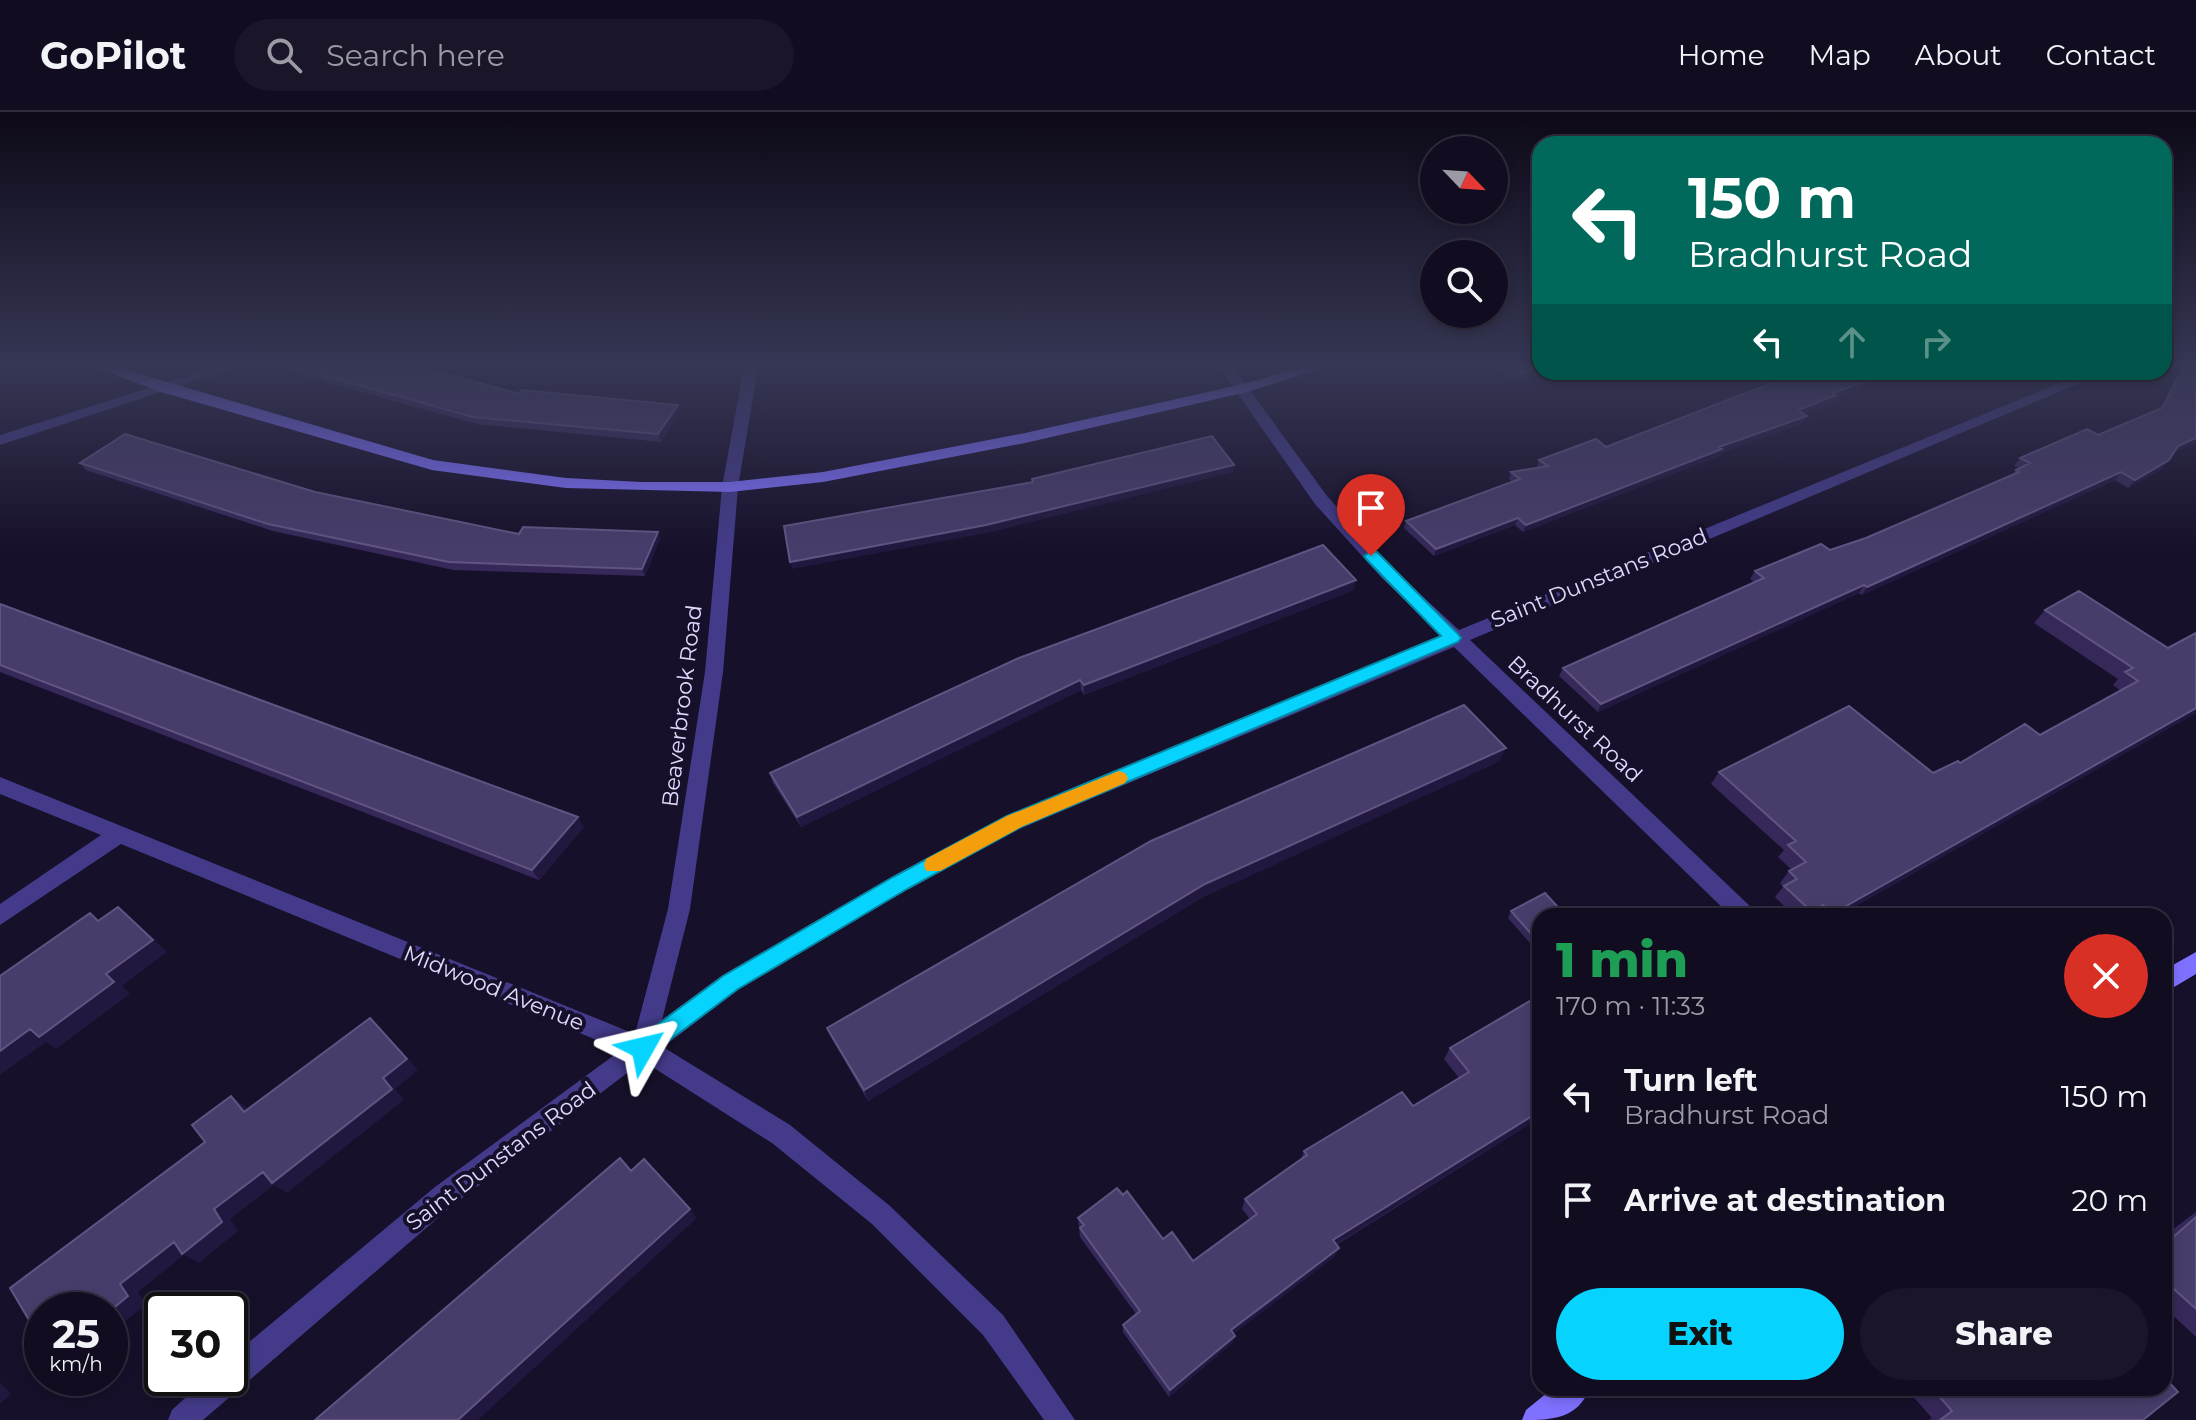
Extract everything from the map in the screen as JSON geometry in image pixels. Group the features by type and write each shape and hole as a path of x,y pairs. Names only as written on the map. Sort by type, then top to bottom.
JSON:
{"street":[{"path":"0,440 39,428"},
{"path":"303,428 432,465 566,483 730,487 823,477 1069,428"},
{"name":"Beaverbrook Road","path":"643,1048 679,909 714,672 730,487 740,428"},
{"name":"Bradhurst Road","path":"1270,428 1321,500 1452,638 1631,803 1737,908"},
{"name":"Saint Dunstans Road","path":"248,1361 444,1196 731,982 900,883 1014,822 1963,428"},
{"name":"Midwood Avenue","path":"0,785 643,1048 781,1134 881,1215 993,1325 1061,1420"},
{"path":"0,916 118,835"},
{"path":"2172,978 2196,962"},
{"name":"Saint Dunstans Road","path":"182,1420 208,1396"},
{"path":"1536,1420 1566,1396"}],"building":[{"path":"593,428 662,428 658,434"},
{"path":"1655,428 1773,428 1526,525 1518,518 1436,549 1406,521 1520,479 1511,472 1548,466 1539,460 1596,439 1606,447"},
{"path":"2114,428 2196,428 2196,438 2178,446 2169,460 2135,480 2121,472 1601,704 1563,668 1764,578 1755,571 1821,544 1830,550 1866,538 2019,472 2016,470 2030,463 2020,458 2087,429 2098,435"},
{"path":"125,434 315,492 519,534 523,527 658,532 642,569 449,562 268,524 80,463"},
{"path":"1212,436 1234,465 986,525 790,562 784,526 1033,482 1032,479"},
{"path":"1323,545 1356,580 1084,685 1080,680 797,817 770,773 1019,658"},
{"path":"2079,591 2168,648 2196,633 2196,708 1843,908 1826,908 1823,905 1808,908 1784,886 1797,879 1789,871 1806,862 1788,845 1796,841 1719,772 1849,706 1933,773 1958,761 1960,763 2025,724 2040,735 2138,681 2125,672 2133,668 2045,610"},
{"path":"0,604 578,817 532,870 0,665"},
{"path":"1464,705 1506,748 1205,884 864,1090 827,1028 1151,841"},
{"path":"1545,893 1559,908 1532,908 1532,935 1511,911"},
{"path":"118,907 153,940 106,974 114,982 39,1037 30,1029 0,1051 0,976 90,913 98,921"},
{"path":"1532,1000 1532,1116 1333,1240 1339,1248 1231,1330 1235,1336 1170,1390 1123,1325 1140,1311 1080,1228 1084,1225 1078,1218 1117,1188 1123,1195 1127,1191 1163,1239 1172,1232 1193,1261 1257,1214 1245,1199 1307,1155 1304,1151 1402,1092 1413,1106 1469,1072 1450,1048"},
{"path":"370,1018 407,1059 383,1078 392,1089 272,1183 263,1172 214,1209 222,1222 182,1254 174,1242 120,1284 125,1292 24,1292 24,1312 10,1288 205,1142 192,1125 231,1096 244,1112"},
{"path":"620,1158 631,1171 644,1159 690,1209 458,1420 315,1420"},
{"path":"2196,1217 2196,1309 2172,1287 2172,1238"},
{"path":"2172,1386 2178,1392 2143,1420 1940,1420 1952,1411 1939,1396 2172,1396"}],"slow traffic":[{"path":"933,865 1014,822 1119,778"}],"route":[{"path":"643,1048 731,982 900,883 1014,822 1452,638 1371,556"}]}
